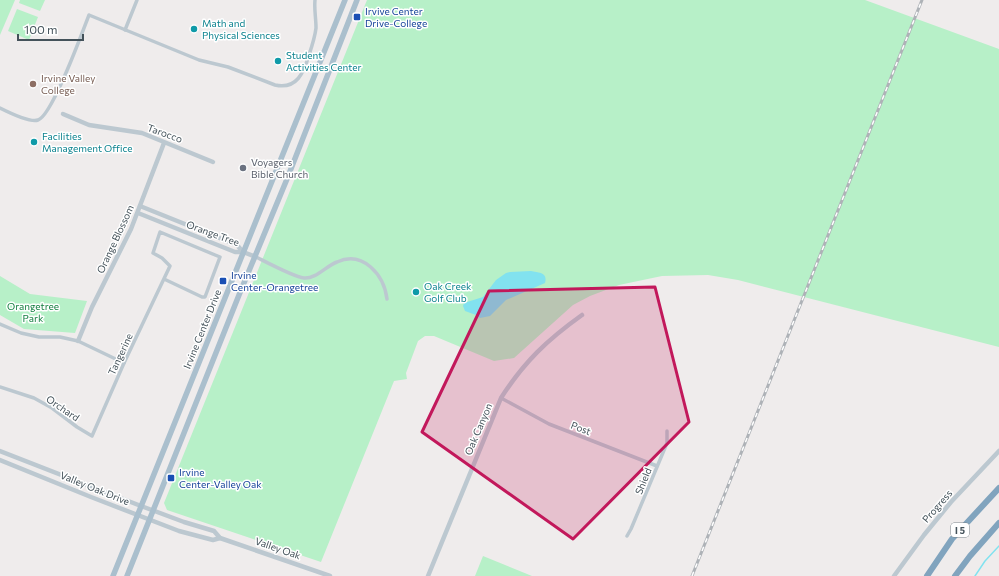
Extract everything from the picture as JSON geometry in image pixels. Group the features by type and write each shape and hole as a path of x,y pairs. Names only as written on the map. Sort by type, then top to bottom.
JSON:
{"highway":[{"name":"I 5","path":"927,576 952,539 999,488"},
{"name":"I 5","path":"955,576 970,556 999,523"}],"main road":[{"name":"Irvine Center Drive","path":"113,576 345,0"},
{"path":"127,576 239,295 256,257 357,0"}],"street":[{"path":"125,30 137,0"},
{"path":"0,108 33,121 42,119 46,115 55,99 89,15 199,60 228,66 281,87 299,79 305,68 315,36 315,0"},
{"name":"Tarocco","path":"64,114 89,126 142,133 213,162"},
{"name":"Orange Blossom","path":"78,341 92,307 138,213 164,143"},
{"name":"Orange Tree","path":"140,206 237,245 243,252"},
{"name":"Orange Tree","path":"138,213 235,252 243,252"},
{"name":"Tangerine","path":"92,436 124,363 170,266 162,258 153,253 160,232 220,257 204,297 164,279"},
{"path":"243,252 296,276 304,278 324,270 337,262 347,259 359,261 370,265 381,279 386,290 387,299"},
{"name":"Oak Canyon","path":"428,576 501,398 528,360 558,332 582,314"},
{"path":"0,324 21,334 39,337 60,337 78,341 124,363"},
{"name":"Orchard","path":"0,387 34,398 52,408 77,427 92,436"},
{"name":"Post","path":"501,398 549,424 657,466"},
{"name":"Shield","path":"626,536 631,529 667,443 667,431"},
{"name":"Valley Oak Drive","path":"0,451 153,510"},
{"name":"Progress","path":"894,576 924,535 951,502 999,451"},
{"name":"Valley Oak Drive","path":"0,460 150,520"},
{"path":"33,473 36,465"},
{"name":"Valley Oak","path":"153,510 184,522 214,531 220,538 330,576"},
{"name":"Valley Oak","path":"150,520 179,531 213,540 220,538"}],"highlighted area":[{"path":"655,287 689,422 573,539 422,432 489,291"}],"green space":[{"path":"0,0 15,0 0,35"},
{"path":"20,0 45,0 40,11 19,3"},
{"path":"367,0 865,0 999,49 999,347 738,280 708,275 662,276 619,285 590,296 573,305 514,358 494,361 434,336 425,336 418,341 406,373 407,379 394,381 321,562 167,510 164,503"},
{"path":"17,9 38,17 29,40 8,31"},
{"name":"Orangetree Park","path":"0,276 30,294 87,301 75,333 24,329 0,315"},
{"path":"483,556 532,576 475,576"}],"water":[{"path":"531,271 544,275 546,279 545,283 506,300 490,316 480,318 465,311 463,306 464,303 483,297 496,280 506,273"}],"waterway":[{"path":"975,576 985,561 999,546"}],"railway":[{"path":"692,576 922,0"}],"place":[{"name":"Irvive Center Drive-College","path":"357,17"},
{"name":"Math and Physical Sciences","path":"194,29"},
{"name":"Student Activities Center","path":"278,61"},
{"name":"Irvine Valley College","path":"33,84"},
{"name":"Facilities Management Office","path":"34,142"},
{"name":"Voyagers Bible Church","path":"243,168"},
{"name":"Irvine Center-Orangetree","path":"223,281"},
{"name":"Oak Creek Golf Club","path":"416,292"},
{"name":"Irvine Center-Valley Oak","path":"171,478"}]}
